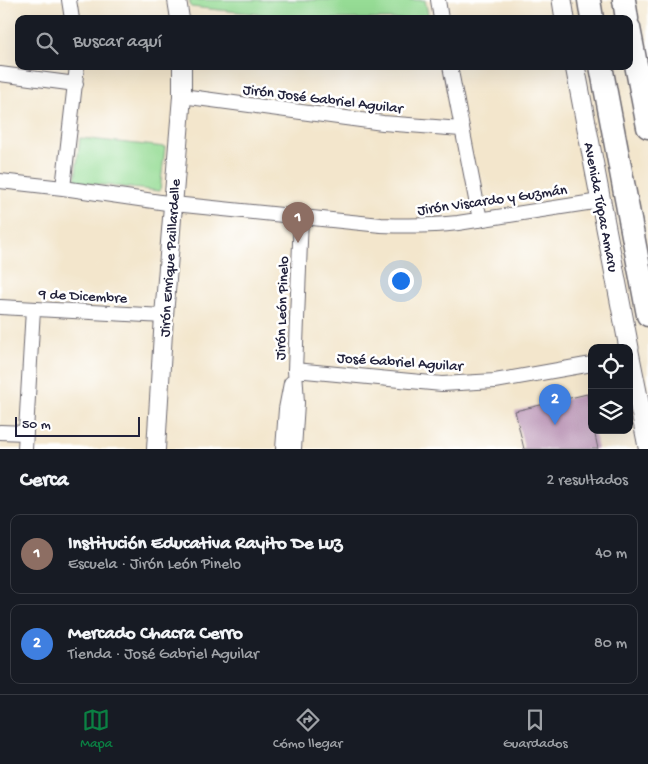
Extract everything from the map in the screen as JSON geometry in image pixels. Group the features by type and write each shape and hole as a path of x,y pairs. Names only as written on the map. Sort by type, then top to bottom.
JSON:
{"highway":[{"path":"588,0 591,15"},
{"path":"624,0 627,15"},
{"path":"633,49 648,126"},
{"name":"Avenida Túpac Amaru","path":"602,70 648,315"}],"main road":[{"path":"562,0 565,15"},
{"name":"Avenida Túpac Amaru","path":"576,70 627,344"},
{"name":"Avenida Túpac Amaru","path":"633,374 648,447"}],"street":[{"path":"69,0 71,15"},
{"path":"177,0 179,15"},
{"path":"438,0 440,15"},
{"path":"63,188 78,70"},
{"name":"Jirón Enrique Paillardelle","path":"156,449 164,316 182,96 182,70"},
{"path":"451,70 480,220"},
{"path":"0,74 76,84"},
{"name":"Jirón José Gabriel Aguilar","path":"182,96 383,123 461,129"},
{"name":"Jirón Viscardo y Guzmán","path":"0,181 174,204 381,225 409,226 480,220 600,201"},
{"name":"Jirón León Pinelo","path":"294,449 297,403 295,370 301,217"},
{"name":"9 de Dicembre","path":"0,308 164,316"},
{"path":"25,449 32,309"},
{"name":"José Gabriel Aguilar","path":"295,370 442,384 495,381 588,365"},
{"name":"Jirón León Pinelo","path":"283,449 286,409 295,370"},
{"path":"0,432 26,433"}],"green space":[{"path":"189,0 425,0 428,15 267,15 191,7"},
{"path":"80,138 165,147 160,191 75,182"}],"building":[{"path":"587,394 588,434 595,434 598,449 524,449 515,411"}],"place":[{"name":"Institución Educativa Rayito De Luz","path":"298,243"},
{"name":"Mercado Chacra Cerro","path":"555,425"}]}
